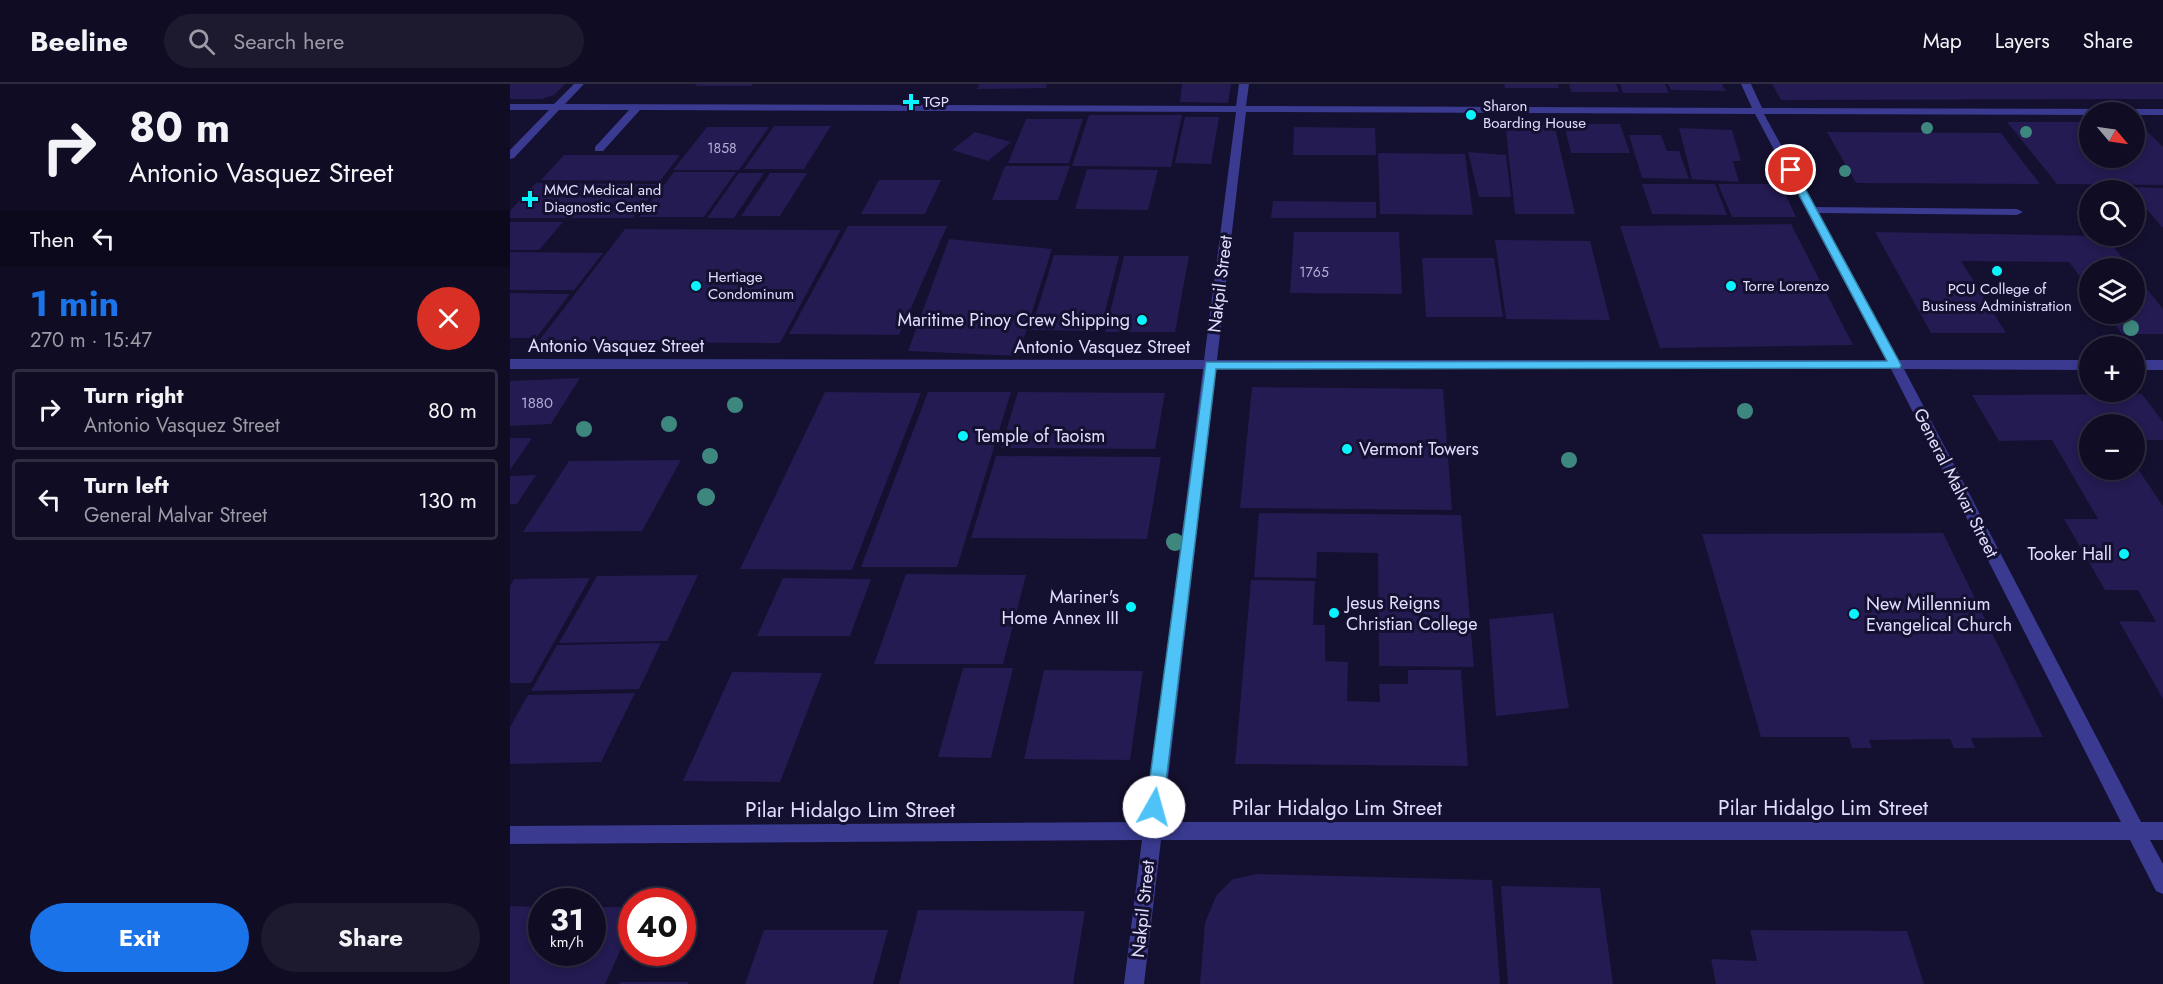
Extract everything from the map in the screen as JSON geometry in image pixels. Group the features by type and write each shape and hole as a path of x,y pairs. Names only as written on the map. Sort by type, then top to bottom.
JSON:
{"street":[{"path":"510,156 579,84"},
{"name":"Nakpil Street","path":"1134,984 1244,84"},
{"name":"General Malvar Street","path":"1746,84 1758,111 1895,365 2163,884"},
{"path":"510,107 2163,112"},
{"path":"599,149 638,107"},
{"path":"1812,210 2018,212"},
{"name":"Antonio Vasquez Street","path":"510,364 2079,365"},
{"path":"2145,365 2163,365"},
{"name":"Pilar Hidalgo Lim Street","path":"510,835 1151,831 2163,831"}],"building":[{"path":"510,84 565,84 554,95 542,99 510,99"},
{"path":"697,84 752,84 752,86 695,86"},
{"path":"979,84 1047,84 1046,88 977,89"},
{"path":"1182,84 1231,84 1228,103 1180,102"},
{"path":"1504,84 1558,84 1559,88 1505,88"},
{"path":"1569,84 1616,84 1619,92 1571,92"},
{"path":"1620,84 1665,84 1669,93 1623,93"},
{"path":"1668,84 1722,84 1726,91 1671,90"},
{"path":"1772,84 2163,84 2163,99 1781,100"},
{"path":"1089,115 1182,115 1171,167 1072,166"},
{"path":"1185,117 1219,117 1211,164 1175,163"},
{"path":"1026,119 1083,119 1069,163 1008,163"},
{"path":"1505,121 1554,123 1575,214 1515,214"},
{"path":"2007,122 2079,122 2079,168 2145,168 2145,129 2163,147 2163,185 2145,185 2145,180 2079,180 2079,184 2057,184"},
{"path":"1564,124 1620,124 1630,153 1571,153"},
{"path":"774,126 831,126 804,169 744,169"},
{"path":"707,127 769,127 739,170 673,170"},
{"path":"1294,127 1375,128 1376,155 1293,155"},
{"path":"1679,128 1732,130 1741,161 1733,161 1739,182 1692,179"},
{"path":"975,132 1011,142 988,161 952,150"},
{"path":"1827,132 2001,133 2040,184 1856,183"},
{"path":"1629,135 1661,135 1667,151 1679,151 1689,179 1642,178"},
{"path":"1468,152 1506,155 1511,197 1479,197"},
{"path":"1378,153 1465,154 1473,215 1380,214"},
{"path":"564,155 680,155 660,181 541,180"},
{"path":"1005,166 1070,166 1058,200 992,200"},
{"path":"1087,169 1158,170 1148,210 1075,209"},
{"path":"674,172 736,172 704,217 639,217"},
{"path":"739,173 764,173 734,218 707,218"},
{"path":"770,173 807,173 780,216 741,216"},
{"path":"879,180 941,180 925,214 861,214"},
{"path":"536,183 660,184 633,218 510,218 510,211"},
{"path":"1642,184 1715,184 1727,215 1652,214"},
{"path":"1718,184 1781,184 1796,217 1732,217"},
{"path":"2145,187 2163,188 2163,228 2145,208"},
{"path":"1273,201 1376,202 1376,218 1271,218"},
{"path":"510,222 563,222 539,250 510,250"},
{"name":"Torre Lorenzo","path":"1791,224 1853,345 1660,348 1620,226"},
{"path":"848,226 947,226 899,335 789,334"},
{"name":"Hertiage Condominum","path":"625,229 841,230 780,343 538,342"},
{"path":"1294,232 1399,232 1402,294 1290,293"},
{"path":"1875,232 2079,236 2079,246 2113,246 2123,258 2079,258 2079,275 2069,262 1961,261 2006,333 1931,333"},
{"path":"949,239 1052,249 1018,356 908,351"},
{"path":"1495,240 1590,241 1610,320 1506,319"},
{"path":"510,252 603,253 574,290 510,290"},
{"path":"1054,255 1119,256 1100,331 1031,330"},
{"path":"1124,256 1189,256 1175,332 1105,332"},
{"path":"1422,258 1494,258 1503,317 1426,317"},
{"path":"2145,287 2163,309 2163,334 2122,334 2114,324 2145,324"},
{"path":"510,293 570,294 536,338 510,338"},
{"path":"580,378 551,424 510,426 510,381"},
{"name":"Vermont Towers","path":"1252,387 1443,389 1452,510 1240,508"},
{"path":"825,392 921,393 852,570 740,569"},
{"path":"928,392 1011,392 957,567 861,567"},
{"path":"1018,392 1165,393 1155,449 1001,448"},
{"path":"2079,394 2079,402 2145,402 2145,398 2163,422 2163,440 2145,440 2145,414 2079,414 2079,480 2145,479 2163,506 2163,699 2119,621 2156,622 2138,590 2105,590 2064,519 2098,519 2052,440 1999,441 1972,395"},
{"path":"510,438 532,438 510,470"},
{"path":"996,456 1161,457 1147,539 971,538"},
{"path":"681,460 642,531 523,532 569,461"},
{"path":"536,475 517,504 510,504 510,476"},
{"path":"1259,513 1461,515 1474,667 1379,666 1378,553 1317,552 1316,578 1254,577"},
{"name":"New Millennium Evangelical Church","path":"1943,533 2043,737 1971,738 1975,748 1954,748 1950,739 1869,740 1872,748 1852,748 1849,737 1761,737 1702,534"},
{"path":"906,574 1026,575 1003,664 874,664"},
{"path":"698,575 667,641 559,643 597,576"},
{"path":"590,578 531,683 510,683 510,586 514,579"},
{"path":"783,578 871,579 850,636 757,636"},
{"path":"1251,580 1315,581 1313,625 1325,625 1325,661 1348,662 1347,701 1380,702 1379,684 1408,684 1408,670 1461,670 1468,766 1235,764"},
{"path":"1553,613 1569,708 1496,716 1489,619"},
{"path":"661,643 639,689 531,691 557,645"},
{"path":"963,668 1013,668 991,758 938,757"},
{"path":"1044,670 1143,671 1130,760 1024,759"},
{"path":"732,672 822,673 780,782 683,781"},
{"path":"635,693 601,762 510,764 510,727 528,695"},
{"path":"1257,874 1492,880 1500,984 1200,984 1205,923 1216,896 1233,879"},
{"path":"1501,886 1600,888 1613,984 1508,984"},
{"path":"510,906 528,907 528,966 606,966 606,907 618,907 618,956 605,984 510,984"},
{"path":"918,910 1085,911 1073,984 899,984"},
{"path":"764,930 888,930 873,984 745,984"},
{"path":"1750,930 1907,931 1924,984 1716,984 1711,959 1757,961"},
{"path":"620,982 688,982 688,984 619,984"}],"place":[{"name":"TGP","path":"911,102"},
{"name":"Sharon Boarding House","path":"1471,115"},
{"name":"MMC Medical and Diagnostic Center","path":"530,199"},
{"name":"PCU College of Business Administration","path":"1997,271"},
{"name":"Hertiage Condominum","path":"696,286"},
{"name":"Torre Lorenzo","path":"1731,286"},
{"name":"Maritime Pinoy Crew Shipping","path":"1142,320"},
{"name":"Temple of Taoism","path":"963,436"},
{"name":"Vermont Towers","path":"1347,449"},
{"name":"Tooker Hall","path":"2124,554"},
{"name":"Mariner's Home Annex III","path":"1131,607"},
{"name":"Jesus Reigns Christian College","path":"1334,613"},
{"name":"New Millennium Evangelical Church","path":"1854,614"}],"route":[{"path":"1154,807 1210,365 1895,365 1791,170"}]}
